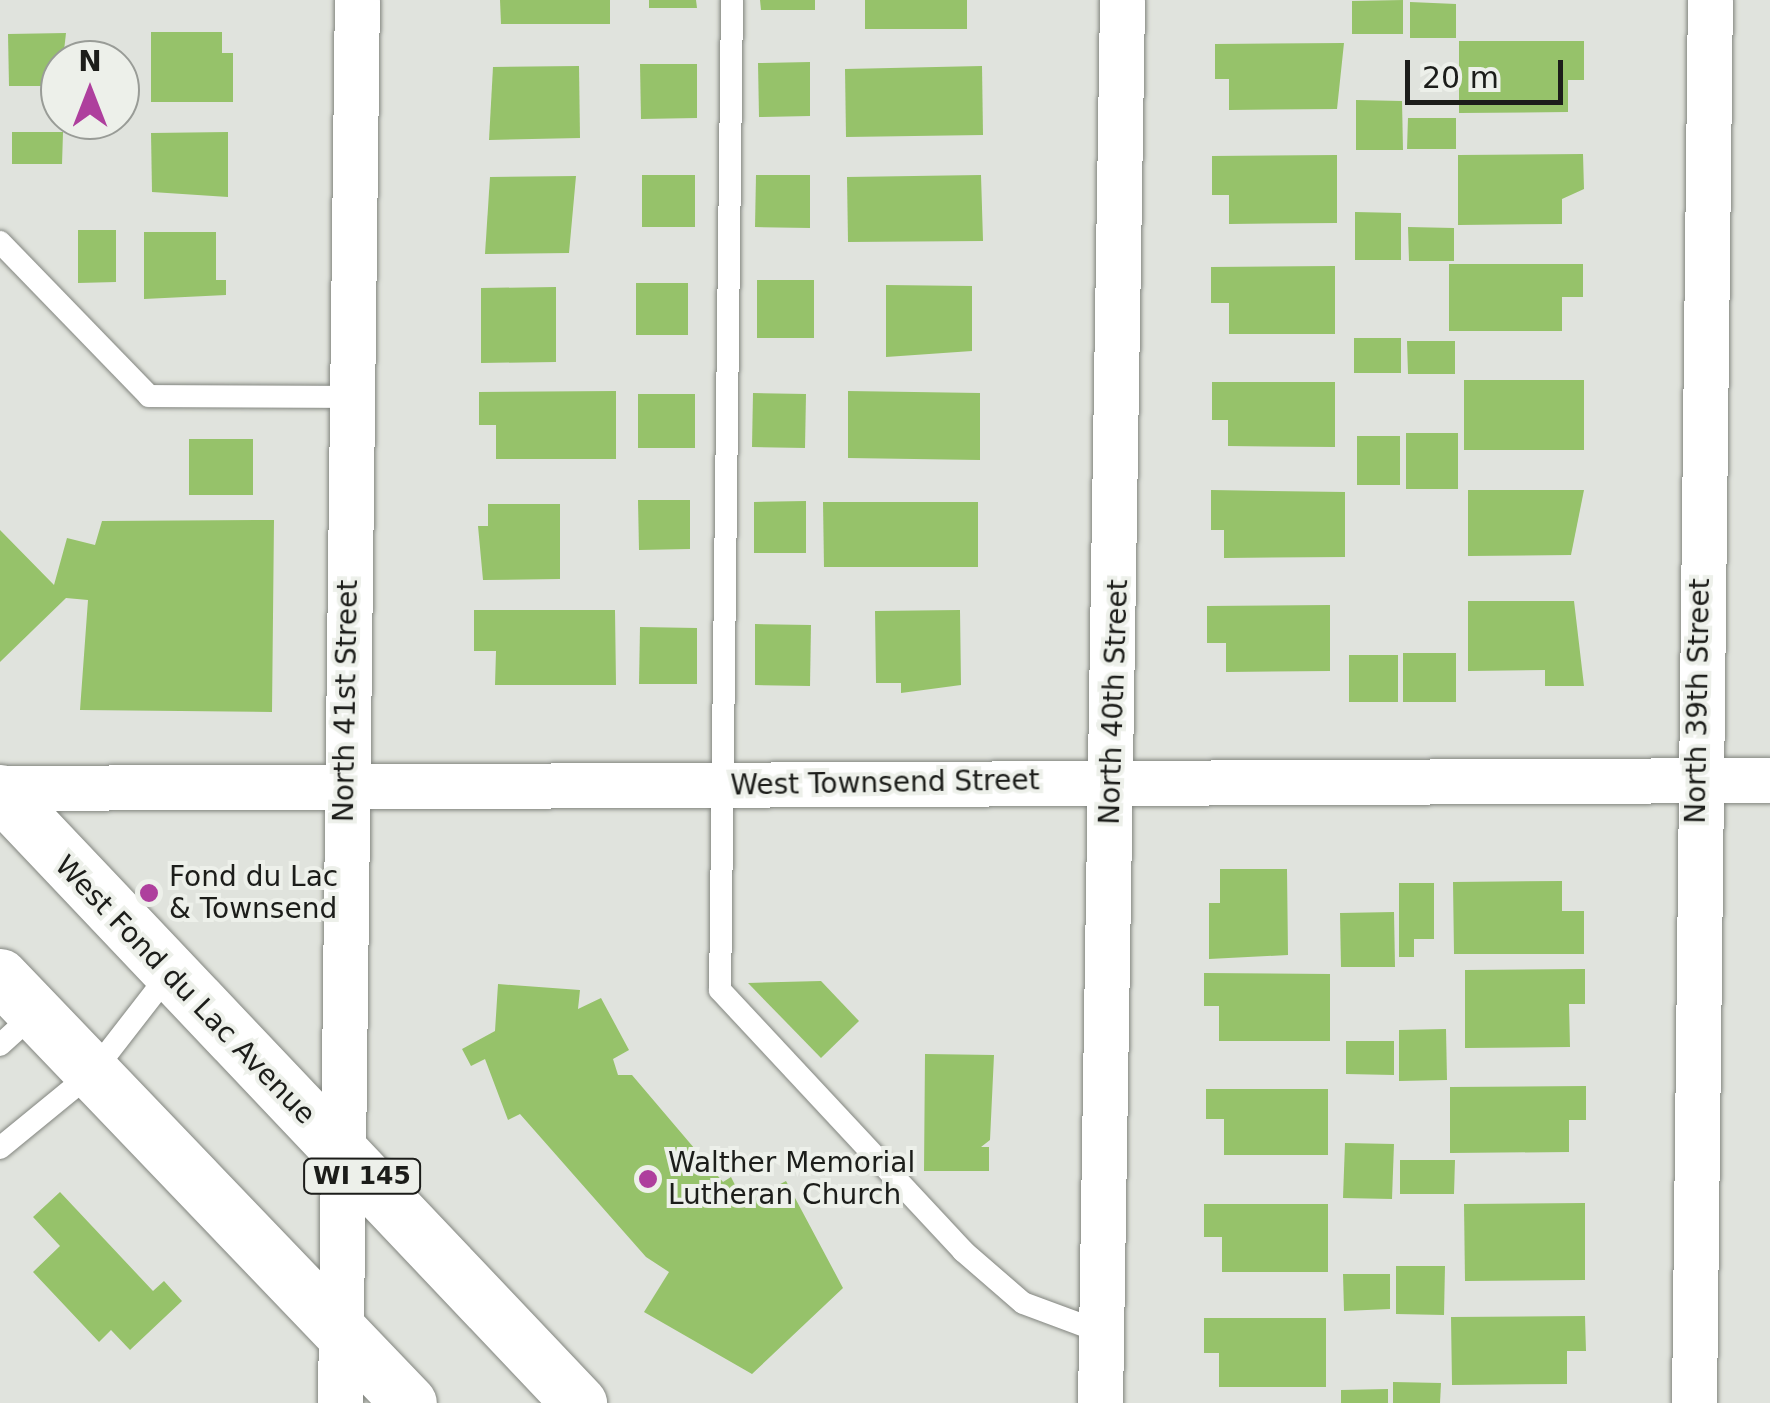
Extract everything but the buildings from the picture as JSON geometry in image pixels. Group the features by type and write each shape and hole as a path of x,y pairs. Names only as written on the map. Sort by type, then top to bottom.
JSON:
{"main road":[{"name":"West Fond du Lac Avenue","path":"0,790 579,1403"},
{"path":"12,1011 92,1072 409,1403"}],"street":[{"name":"North 41st Street","path":"340,1403 344,784 356,0"},
{"name":"North 40th Street","path":"1100,1403 1113,781 1122,0"},
{"name":"North 39th Street","path":"1694,1403 1696,779 1710,0"},
{"name":"West Townsend Street","path":"0,790 344,784 1770,780"}],"lane":[{"path":"732,0 720,990 963,1252 1023,1302 1101,1332"},
{"path":"0,242 150,396 352,397"},
{"path":"0,1148 92,1072 170,974"}],"place":[{"name":"Fond du Lac & Townsend","path":"149,893"},
{"name":"Walther Memorial Lutheran Church","path":"648,1179"}]}
